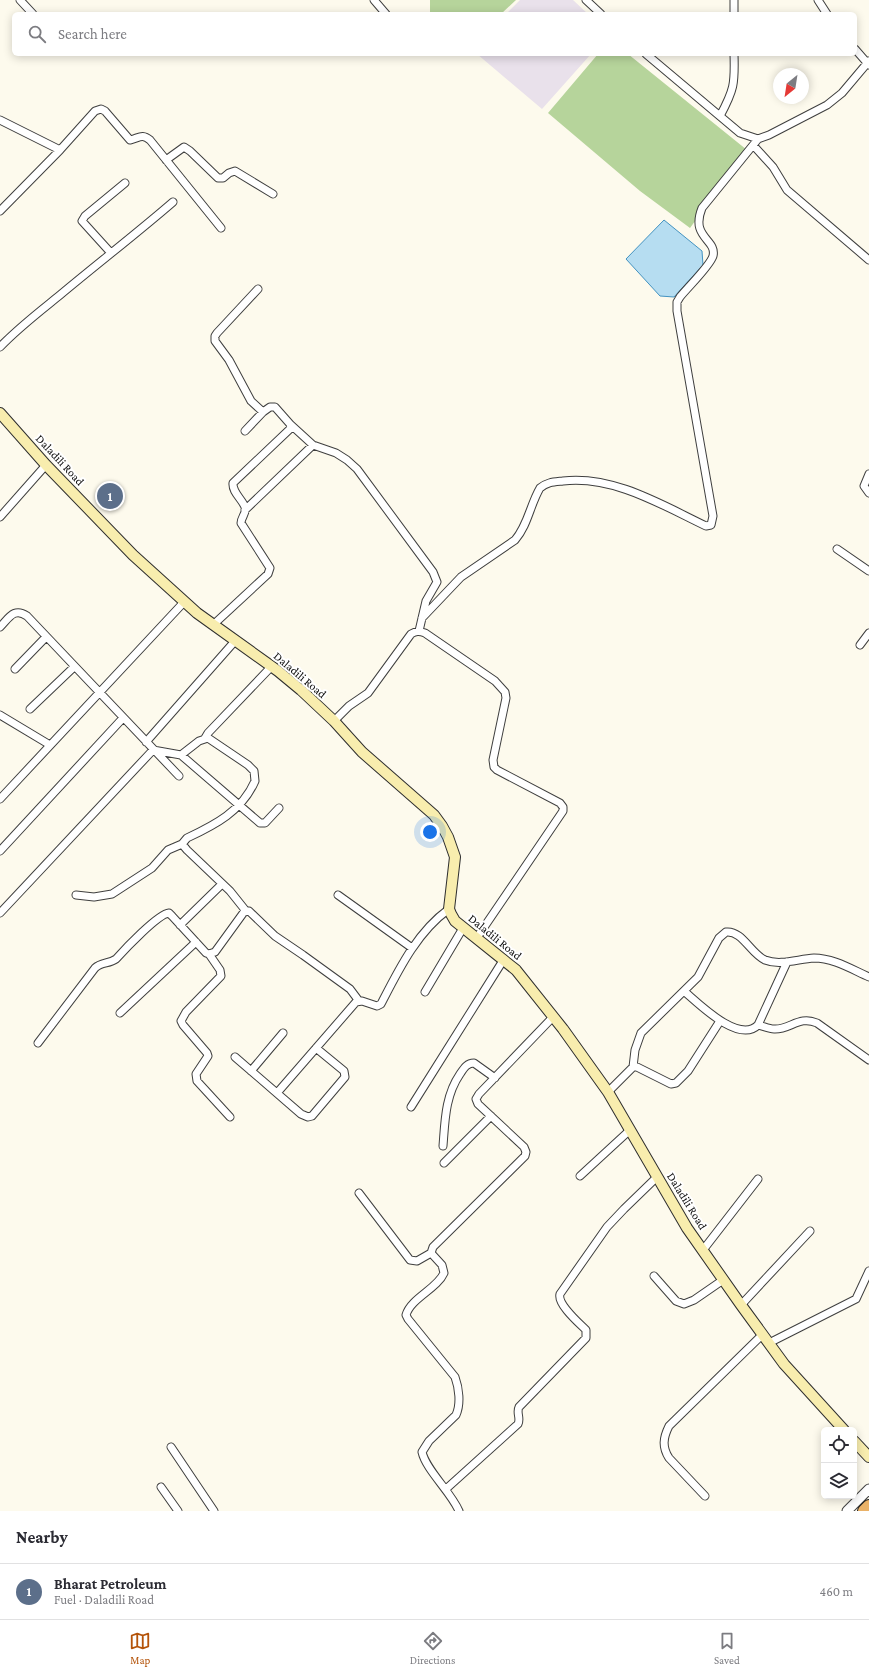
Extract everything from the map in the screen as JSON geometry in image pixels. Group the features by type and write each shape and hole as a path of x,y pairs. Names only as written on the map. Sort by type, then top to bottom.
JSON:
{"highway":[{"path":"864,1511 869,1506"}],"main road":[{"name":"Daladili Road","path":"0,414 46,465 133,555 213,625 300,690 334,721 362,752 434,815 442,826 455,857 449,909 450,914 463,928 516,970 563,1029 608,1092 687,1228 741,1306 784,1364 841,1427"},
{"path":"857,1444 869,1457"}],"street":[{"path":"20,0 31,12"},
{"path":"374,0 384,12"},
{"path":"586,0 599,12"},
{"path":"734,0 734,12"},
{"path":"818,0 826,12"},
{"path":"422,618 461,577 515,540 520,534 528,518 540,488 550,482 582,480 604,483 630,491 706,526 710,525 713,516 696,424 677,306 680,297 710,262 714,254 712,247 699,228 698,217 702,208 758,139 769,135 827,105 842,93 868,63 857,51"},
{"path":"648,56 740,133 758,139"},
{"path":"720,116 733,89 735,81 734,56"},
{"path":"0,212 60,150 95,111 101,109 105,111 130,140 140,136 147,137 220,228"},
{"path":"0,120 60,150"},
{"path":"753,145 773,167 787,190 869,260"},
{"path":"166,160 184,148 190,150 218,178 223,178 229,173 235,172 273,194"},
{"path":"111,253 82,221 125,183"},
{"path":"0,347 17,329 146,226 173,202"},
{"path":"258,289 214,338 229,360 251,401 263,412"},
{"path":"245,431 263,412 270,407 275,407 290,424 313,444 336,453 357,469 433,572 437,582 426,601 419,631"},
{"path":"245,510 233,488 233,483 289,430 290,424"},
{"path":"213,625 270,571 269,564 241,523 245,510 313,444"},
{"path":"0,517 46,465"},
{"path":"869,474 864,486 869,493"},
{"path":"837,549 869,571"},
{"path":"0,799 98,692 185,601"},
{"path":"0,626 12,614 21,612 179,776"},
{"path":"334,721 349,706 368,693 411,634 419,631 425,633 501,686 505,692 506,698 493,760 494,767 497,770 553,798 563,807 561,814 528,860 476,938"},
{"path":"860,644 869,633"},
{"path":"15,669 46,637"},
{"path":"146,742 235,641"},
{"path":"30,710 74,666"},
{"path":"181,755 205,738 208,733 271,667"},
{"path":"0,715 50,745"},
{"path":"0,850 123,718"},
{"path":"76,895 98,897 112,894 152,868 168,850 182,844 186,838 224,819 238,806 253,787 255,781 254,771 248,765 211,740 205,738"},
{"path":"153,750 181,755 258,822 263,824 279,808"},
{"path":"0,913 153,750"},
{"path":"182,844 238,899 246,911 253,914 275,936 303,954 350,990 359,1001 373,1006 379,1006 412,948 431,924 449,909"},
{"path":"180,925 222,884"},
{"path":"338,895 412,948"},
{"path":"209,954 215,952 246,911"},
{"path":"38,1043 98,965 112,962 154,922 166,913 169,913 209,954 220,970 221,976 184,1014 181,1021 208,1056 196,1074 197,1081 230,1117"},
{"path":"425,992 463,928"},
{"path":"608,1092 633,1067 635,1050 641,1033 684,992 700,973 719,938 726,932 734,933 754,953 765,961 787,962 814,958 824,959 835,962 869,977"},
{"path":"120,1013 196,942"},
{"path":"411,1107 504,959"},
{"path":"684,992 720,1021 744,1030 754,1028 758,1025 787,962"},
{"path":"277,1093 354,1004 359,1001"},
{"path":"359,1193 410,1260 417,1261 431,1253 433,1247 525,1156 526,1152 524,1147 491,1116 476,1099 479,1094 553,1017"},
{"path":"758,1025 774,1029 802,1020 810,1020 817,1023 869,1060"},
{"path":"633,1067 637,1067 671,1084 676,1083 688,1071 720,1021"},
{"path":"251,1071 283,1032"},
{"path":"235,1057 301,1114 308,1117 312,1116 345,1077 344,1071 316,1048"},
{"path":"443,1146 449,1095 462,1071 467,1065 474,1063 495,1078"},
{"path":"444,1163 491,1116"},
{"path":"580,1176 630,1130"},
{"path":"446,1489 518,1424 518,1407 586,1338 586,1330 562,1304 559,1297 560,1294 608,1227 624,1208 657,1178"},
{"path":"703,1250 758,1179"},
{"path":"741,1306 810,1231"},
{"path":"431,1253 442,1265 444,1273 439,1281 410,1307 406,1315 455,1377 458,1384 458,1411 456,1415 429,1441 422,1452 425,1460 446,1489 459,1511"},
{"path":"769,1343 856,1299 869,1271"},
{"path":"654,1276 676,1301 684,1304 694,1300 723,1280"},
{"path":"705,1496 665,1452 663,1443 665,1434 669,1426 762,1335"},
{"path":"171,1447 214,1511"},
{"path":"161,1487 178,1511"},
{"path":"847,1511 869,1489"}],"shaded area":[{"path":"520,0 573,0 586,12 508,12"},
{"path":"479,56 589,56 542,109"}],"green space":[{"path":"430,0 516,0 503,12 430,12"},
{"path":"596,56 630,56 747,150 690,228 640,191 548,113"}],"water":[{"path":"664,220 702,251 703,265 674,297 660,296 626,259"}],"place":[{"name":"Bharat Petroleum","path":"110,496"}]}
